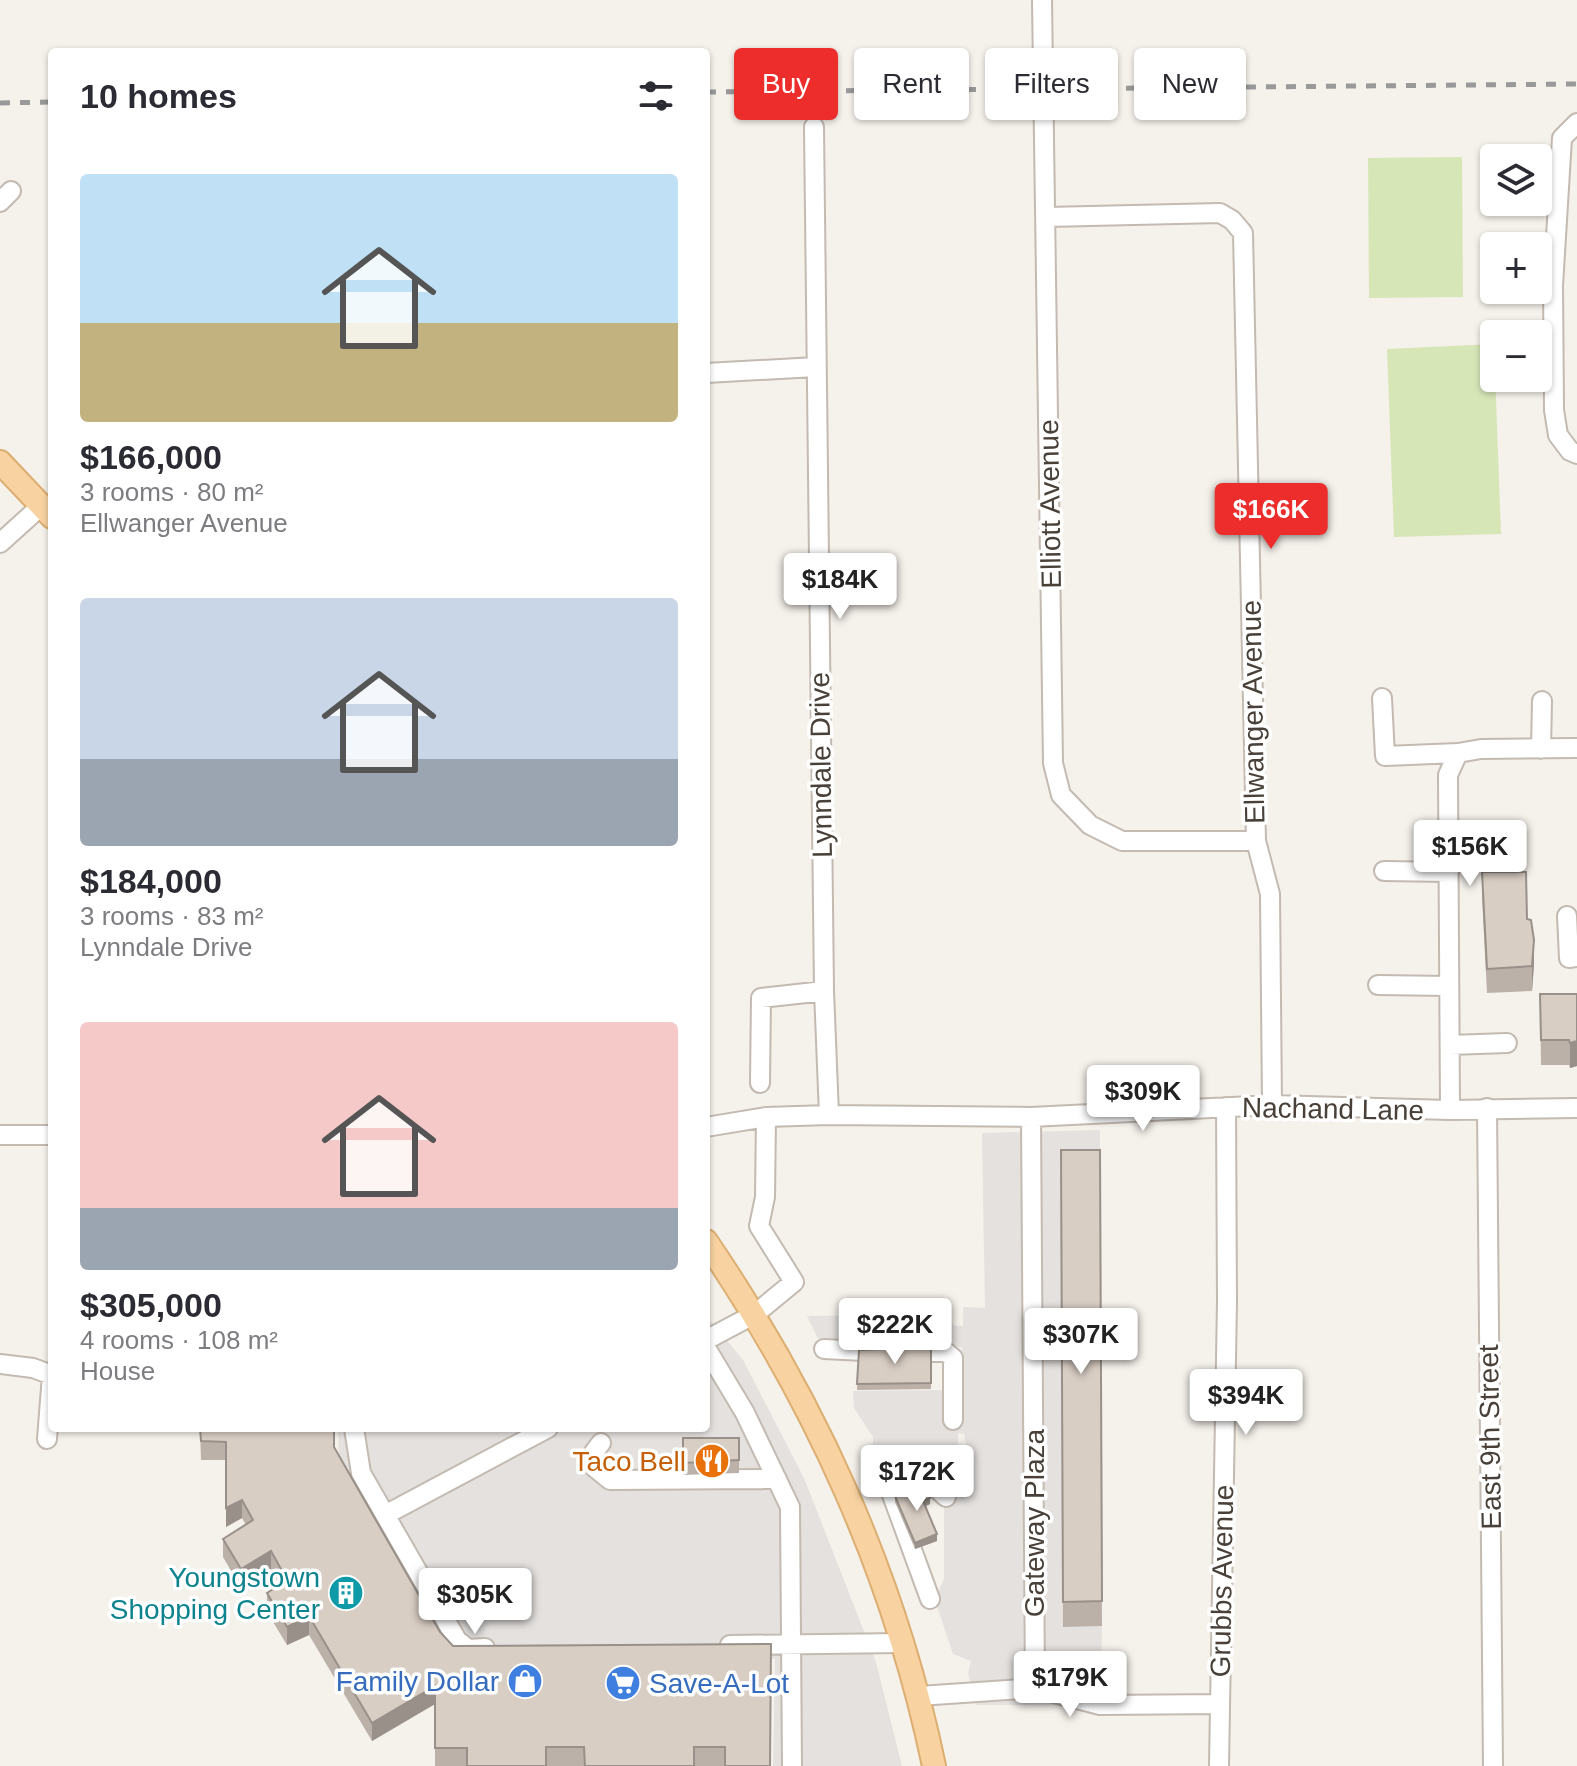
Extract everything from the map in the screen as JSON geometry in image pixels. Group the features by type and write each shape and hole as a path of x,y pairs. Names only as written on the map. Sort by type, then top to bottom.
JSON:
{"main road":[{"path":"0,462 47,511"},
{"path":"710,1247 755,1314 809,1409 868,1545 919,1696 934,1766"}],"street":[{"name":"Elliott Avenue","path":"1042,0 1053,763 1061,795 1090,825 1122,841 1256,841"},
{"path":"1577,123 1562,138 1553,286 1554,410 1558,435 1570,451 1577,454"},
{"name":"Lynndale Drive","path":"814,127 824,991 829,1115"},
{"name":"Ellwanger Avenue","path":"1047,217 1220,213 1232,220 1243,233 1256,841 1270,894 1272,1105"},
{"path":"710,373 816,367"},
{"path":"0,543 47,511"},
{"path":"1382,698 1385,756 1481,749 1577,748"},
{"path":"1541,749 1542,701"},
{"path":"1450,1110 1448,775 1458,753"},
{"path":"1384,871 1449,872"},
{"path":"1567,916 1569,958 1577,957"},
{"path":"1378,985 1449,986"},
{"path":"760,1083 761,998 824,991"},
{"path":"1450,1045 1507,1043"},
{"name":"Nachand Lane","path":"710,1126 766,1117 1031,1117 1272,1105 1450,1110 1577,1108"},
{"name":"Grubbs Avenue","path":"1219,1766 1227,1301 1226,1107"},
{"name":"East 9th Street","path":"1487,1108 1493,1766"},
{"path":"710,1338 755,1314 794,1282 759,1226 765,1197 766,1117"},
{"name":"Gateway Plaza","path":"1031,1117 1035,1688"},
{"path":"0,1135 48,1135"},
{"path":"824,1349 856,1353 946,1352 953,1358 955,1367 953,1420"},
{"path":"710,1355 745,1413 790,1507 792,1766"},
{"path":"0,1364 33,1368 48,1374"},
{"path":"47,1439 48,1426"},
{"path":"354,1432 361,1473 457,1640 468,1649 501,1648"},
{"path":"385,1515 541,1432"},
{"path":"601,1443 594,1452 594,1467 610,1480 777,1479"},
{"path":"930,1599 892,1495 911,1479 931,1483 946,1497"},
{"path":"706,1645 902,1643"},
{"path":"919,1696 1035,1688 1100,1705 1220,1704"}],"green space":[{"path":"1462,157 1463,297 1369,298 1368,158"},
{"path":"1480,345 1480,392 1496,392 1501,534 1394,537 1387,349"}],"shaded area":[{"path":"1100,1130 1100,1175 1061,1176 1063,1626 1102,1626 1100,1705 976,1705 968,1673 971,1661 953,1654 935,1600 944,1579 944,1495 928,1476 890,1487 871,1451 925,1450 927,1459 961,1467 968,1455 964,1434 958,1433 958,1446 873,1448 873,1437 854,1408 853,1391 942,1390 943,1409 958,1404 962,1347 828,1359 807,1316 945,1314 954,1326 963,1326 963,1307 985,1308 982,1133"},
{"path":"710,1320 743,1360 804,1478 876,1662 902,1766 773,1766 775,1659 455,1658 339,1464 338,1432 710,1432"}],"building":[{"path":"1482,872 1526,872 1527,919 1531,920 1534,940 1532,966 1487,969"},
{"path":"1540,994 1577,994 1577,1041 1541,1040"},
{"path":"1061,1150 1100,1150 1102,1601 1063,1602"},
{"path":"931,1347 931,1383 857,1384 859,1350"},
{"name":"Youngstown Shopping Center","path":"200,1432 334,1432 334,1447 440,1632 453,1646 771,1644 770,1766 725,1766 725,1747 694,1747 694,1766 585,1766 584,1747 546,1747 546,1766 467,1766 467,1748 435,1748 435,1686 372,1723 309,1616 287,1627 267,1593 287,1580 271,1551 241,1569 223,1539 253,1520 242,1500 226,1508 226,1442 201,1441"},
{"path":"683,1438 739,1438 739,1460 683,1463"},
{"path":"926,1484 930,1498 923,1501 937,1534 915,1543 895,1496"}],"railway":[{"path":"710,92 1577,84"},
{"path":"0,103 48,102"}],"place":[{"name":"Taco Bell","path":"712,1461"},
{"name":"Youngstown Shopping Center","path":"346,1593"},
{"name":"Family Dollar","path":"525,1681"},
{"name":"Save-A-Lot","path":"623,1683"}]}
